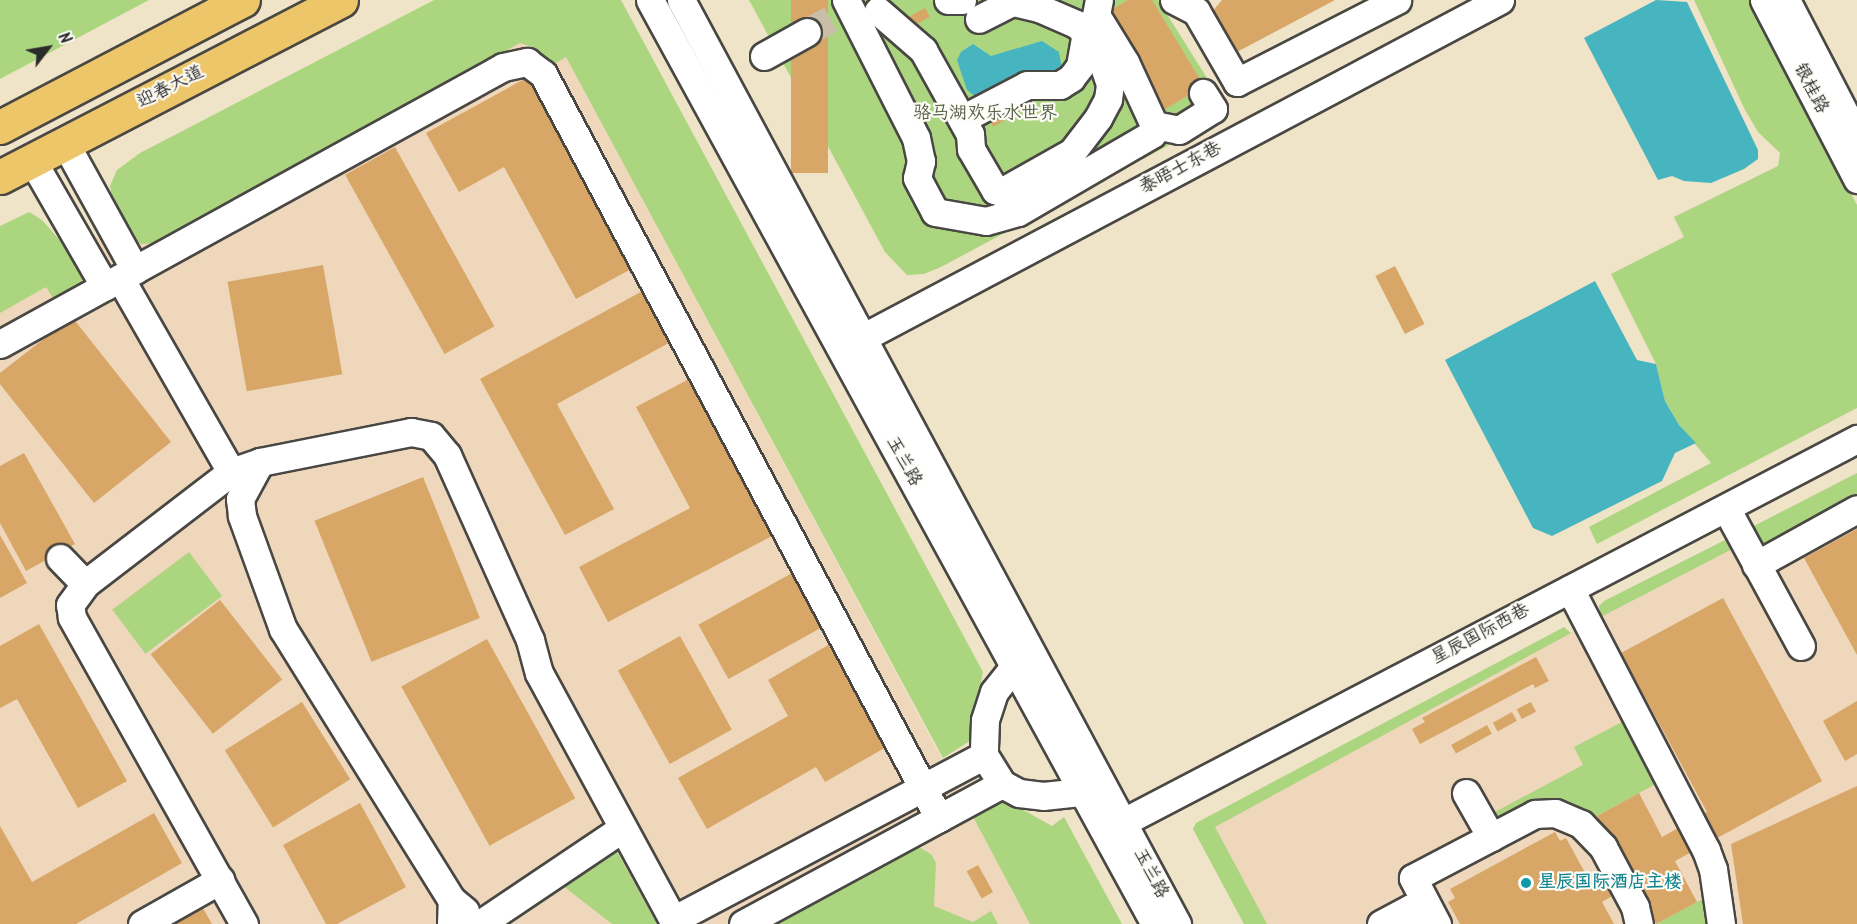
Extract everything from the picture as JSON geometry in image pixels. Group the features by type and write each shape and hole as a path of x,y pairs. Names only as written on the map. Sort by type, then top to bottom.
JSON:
{"main road":[{"path":"0,127 243,0"},
{"name":"迎春大道","path":"0,177 341,0"}],"street":[{"name":"玉兰路","path":"650,0 1022,658 1114,828 1155,924"},
{"name":"玉兰路","path":"681,0 862,338 1022,658"},
{"path":"862,10 901,31 923,50 970,134 970,149 995,190 1009,189 1072,152 1108,99 1107,71 1086,33 1049,12 1012,2 970,9 948,0"},
{"path":"1099,0 1096,15 1125,62 1154,125"},
{"path":"1174,0 1196,11 1237,82 1397,0"},
{"name":"泰晤士东巷","path":"862,338 1500,0"},
{"name":"银桂路","path":"1764,0 1857,179"},
{"name":"银桂路","path":"1786,0 1857,137"},
{"path":"862,10 916,138 921,161 917,178 935,212 986,221 1008,217 1143,141 1154,125"},
{"path":"764,56 807,32"},
{"path":"962,119 1027,85 1060,85 1071,78 1080,66 1086,33"},
{"path":"0,344 503,68 527,62 543,74 939,818"},
{"path":"1154,125 1179,130 1213,110 1203,93"},
{"path":"65,143 120,278"},
{"path":"32,160 120,278 231,472"},
{"path":"244,924 72,618 70,604 85,584 231,472 260,462 411,432 431,436 441,444 530,640 538,673 674,922 984,754"},
{"name":"星辰国际西巷","path":"1114,828 1857,439"},
{"path":"260,462 240,500 242,516 283,629 452,912 466,911 489,919 623,828"},
{"path":"1726,507 1801,646"},
{"path":"1756,565 1857,509"},
{"path":"60,558 85,584"},
{"path":"1570,589 1706,850 1713,869 1721,924"},
{"path":"1022,658 994,692 985,720 984,754 1002,784 1019,793 1043,796 1094,790"},
{"path":"743,924 1002,784"},
{"path":"1467,793 1491,837"},
{"path":"1437,924 1413,878 1535,814 1555,813 1581,824 1603,848 1635,907 1639,924"},
{"name":"玉兰路","path":"1114,828 1177,924"},
{"path":"142,924 220,880"},
{"path":"1381,924 1411,908 1419,924"}],"shaded area":[{"path":"544,15 1030,924 0,924 0,290 117,226"},
{"path":"1857,484 1857,924 1244,924 1193,829"}],"green space":[{"path":"0,0 149,0 0,79"},
{"path":"434,0 621,0 983,672 970,741 943,758 566,57 546,69 536,48 520,43 155,243 142,244 131,240 117,226 110,186 117,170 140,153"},
{"name":"骆马湖欢乐水世界","path":"749,0 1158,0 1229,113 941,267 924,274 907,275 885,252"},
{"path":"1694,0 1750,0 1857,205 1857,408 1597,544 1589,527 1711,463 1679,425 1665,401 1656,364 1611,274 1684,237 1674,217 1778,166 1780,153 1758,132 1745,110"},
{"path":"29,212 42,220 71,253 83,272 82,281 56,303 46,287 0,313 0,226"},
{"path":"1857,473 1857,502 1764,549 1758,545 1750,528"},
{"path":"1729,538 1740,545 1601,617 1599,606 1604,601"},
{"path":"189,552 222,596 145,654 112,610"},
{"path":"1564,627 1571,633 1215,827 1267,924 1244,924 1193,829 1196,823"},
{"path":"1622,722 1656,784 1591,819 1502,825 1491,814 1583,765 1574,747"},
{"path":"1002,798 1052,826 1064,817 1122,924 1030,924 971,813"},
{"path":"904,846 917,846 931,854 936,863 934,906 973,922 991,911 998,924 762,924"},
{"path":"615,848 657,924 612,924 562,885"},
{"path":"1706,897 1709,924 1656,924 1697,902"}],"water":[{"path":"1656,0 1687,2 1758,150 1758,159 1744,169 1711,183 1684,181 1672,176 1658,180 1584,38"},
{"path":"1042,41 1059,52 1062,69 1058,76 978,99 967,90 957,60 961,52 973,44 991,56"},
{"path":"1595,281 1637,360 1656,364 1665,401 1679,425 1696,443 1675,453 1662,481 1552,536 1533,528 1445,360"}],"building":[{"path":"791,0 828,0 828,173 791,173"},
{"path":"1128,0 1152,0 1204,86 1162,111 1104,14"},
{"path":"1222,0 1335,0 1235,53 1211,13"},
{"path":"925,8 930,17 908,29 903,20"},
{"path":"528,77 633,268 576,299 504,167 459,192 426,133"},
{"path":"1027,93 1033,104 993,127 987,115"},
{"path":"395,147 494,326 445,354 345,175"},
{"path":"323,265 342,374 247,391 227,282"},
{"path":"1395,266 1425,324 1405,334 1375,276"},
{"path":"650,287 678,338 557,404 614,509 565,535 480,379"},
{"path":"72,317 171,442 94,503 0,384 0,373"},
{"path":"693,377 776,534 608,622 579,567 690,508 636,407"},
{"path":"24,453 75,544 26,571 0,523 0,466"},
{"path":"423,477 480,618 371,662 315,521"},
{"path":"1857,529 1857,655 1804,558"},
{"path":"0,535 27,583 0,598"},
{"path":"792,573 822,627 728,679 698,625"},
{"path":"1723,598 1822,781 1675,861 1697,902 1656,924 1633,884 1602,902 1614,924 1460,924 1448,902 1455,898 1450,889 1555,832 1560,841 1566,838 1588,878 1620,860 1597,816 1639,793 1662,837 1707,812 1621,653"},
{"path":"220,600 282,680 213,734 151,654"},
{"path":"39,624 127,781 78,808 17,699 0,708 0,646"},
{"path":"680,636 732,730 670,764 618,670"},
{"path":"487,639 575,798 490,846 401,687"},
{"path":"830,644 888,746 825,782 816,767 707,829 678,778 788,716 768,680"},
{"path":"1536,657 1549,681 1535,688 1533,684 1420,744 1412,729 1425,722 1422,718"},
{"path":"1857,701 1857,754 1845,761 1823,721"},
{"path":"302,702 350,779 273,827 225,750"},
{"path":"1531,702 1536,712 1522,719 1517,709"},
{"path":"1512,712 1517,721 1498,731 1493,723"},
{"path":"1487,725 1492,734 1456,754 1451,745"},
{"path":"1857,786 1857,924 1743,924 1731,844"},
{"path":"360,803 406,887 337,924 326,924 283,845"},
{"path":"154,813 182,863 76,924 0,924 0,826 32,882"},
{"path":"978,865 993,892 982,898 967,871"},
{"path":"200,903 212,924 163,924"}],"tunnel":[{"path":"807,32 840,14"}],"place":[{"name":"星辰国际酒店主楼","path":"1526,883"}]}
